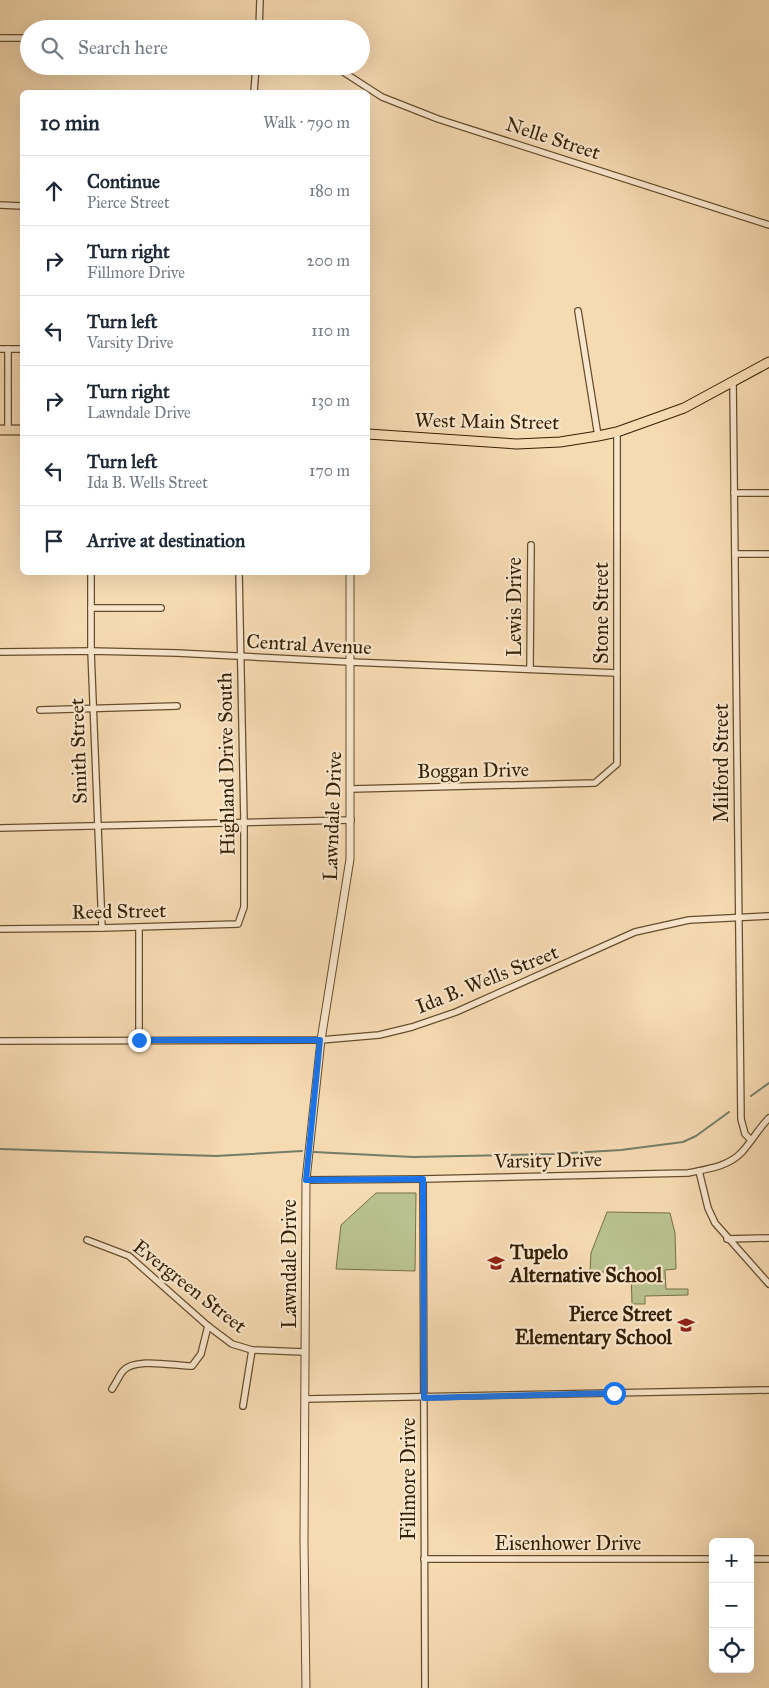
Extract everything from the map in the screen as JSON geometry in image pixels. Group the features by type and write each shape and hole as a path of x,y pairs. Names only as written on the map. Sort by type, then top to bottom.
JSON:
{"main road":[{"name":"West Main Street","path":"370,434 517,444 560,442 598,436 617,432 684,408 769,362"},
{"path":"4,430 20,430"}],"street":[{"path":"259,20 260,0"},
{"path":"0,38 20,38"},
{"path":"254,90 255,75"},
{"name":"Nelle Street","path":"348,75 382,97 438,119 769,225"},
{"path":"0,205 20,206"},
{"path":"578,311 598,436"},
{"path":"0,349 20,350"},
{"path":"4,430 8,349"},
{"name":"Milford Street","path":"733,382 741,1119 745,1134 751,1140"},
{"name":"Stone Street","path":"595,783 617,764 617,432"},
{"path":"734,493 769,493"},
{"name":"Lewis Drive","path":"530,669 531,545"},
{"path":"735,554 769,554"},
{"name":"Smith Street","path":"91,575 91,651 102,928"},
{"name":"Highland Drive South","path":"238,575 244,822 244,907 238,924"},
{"name":"Lawndale Drive","path":"306,1688 304,1352 306,1180 320,1040 350,859 350,575"},
{"path":"91,608 161,608"},
{"name":"Central Avenue","path":"0,652 91,651 177,653 617,674"},
{"path":"40,710 177,706"},
{"name":"Boggan Drive","path":"351,789 595,783"},
{"path":"0,828 351,820"},
{"name":"Ida B. Wells Street","path":"0,1041 320,1040 379,1035 412,1027 456,1012 635,932 689,920 769,916"},
{"name":"Reed Street","path":"0,929 238,924"},
{"path":"139,927 139,1040"},
{"name":"Varsity Drive","path":"306,1180 659,1174 699,1171 723,1165 734,1159 769,1118"},
{"path":"699,1171 708,1208 715,1223 727,1239 769,1284"},
{"name":"Fillmore Drive","path":"423,1179 425,1688"},
{"path":"727,1239 769,1238"},
{"name":"Evergreen Street","path":"87,1240 129,1256 208,1326 232,1344 252,1350 304,1352"},
{"path":"112,1389 123,1371 143,1362 192,1366 201,1354 208,1326"},
{"path":"243,1406 252,1350"},
{"path":"305,1399 769,1390"},
{"path":"754,1559 769,1558"},
{"name":"Eisenhower Drive","path":"424,1559 709,1559"}],"green space":[{"path":"376,1193 416,1193 415,1271 336,1269 341,1225"},
{"path":"607,1212 670,1213 675,1233 676,1269 665,1270 666,1289 688,1289 688,1295 645,1296 645,1304 632,1304 631,1272 590,1272 591,1253"}],"waterway":[{"path":"751,1096 769,1083"},
{"path":"314,1152 413,1157 554,1154 621,1150 683,1142 696,1136 729,1112"},
{"path":"0,1149 216,1156 302,1151"}],"place":[{"name":"Tupelo Alternative School","path":"496,1263"},
{"name":"Pierce Street Elementary School","path":"686,1325"}],"route":[{"path":"139,1040 320,1040 306,1180 423,1179 424,1398 614,1393"}]}
